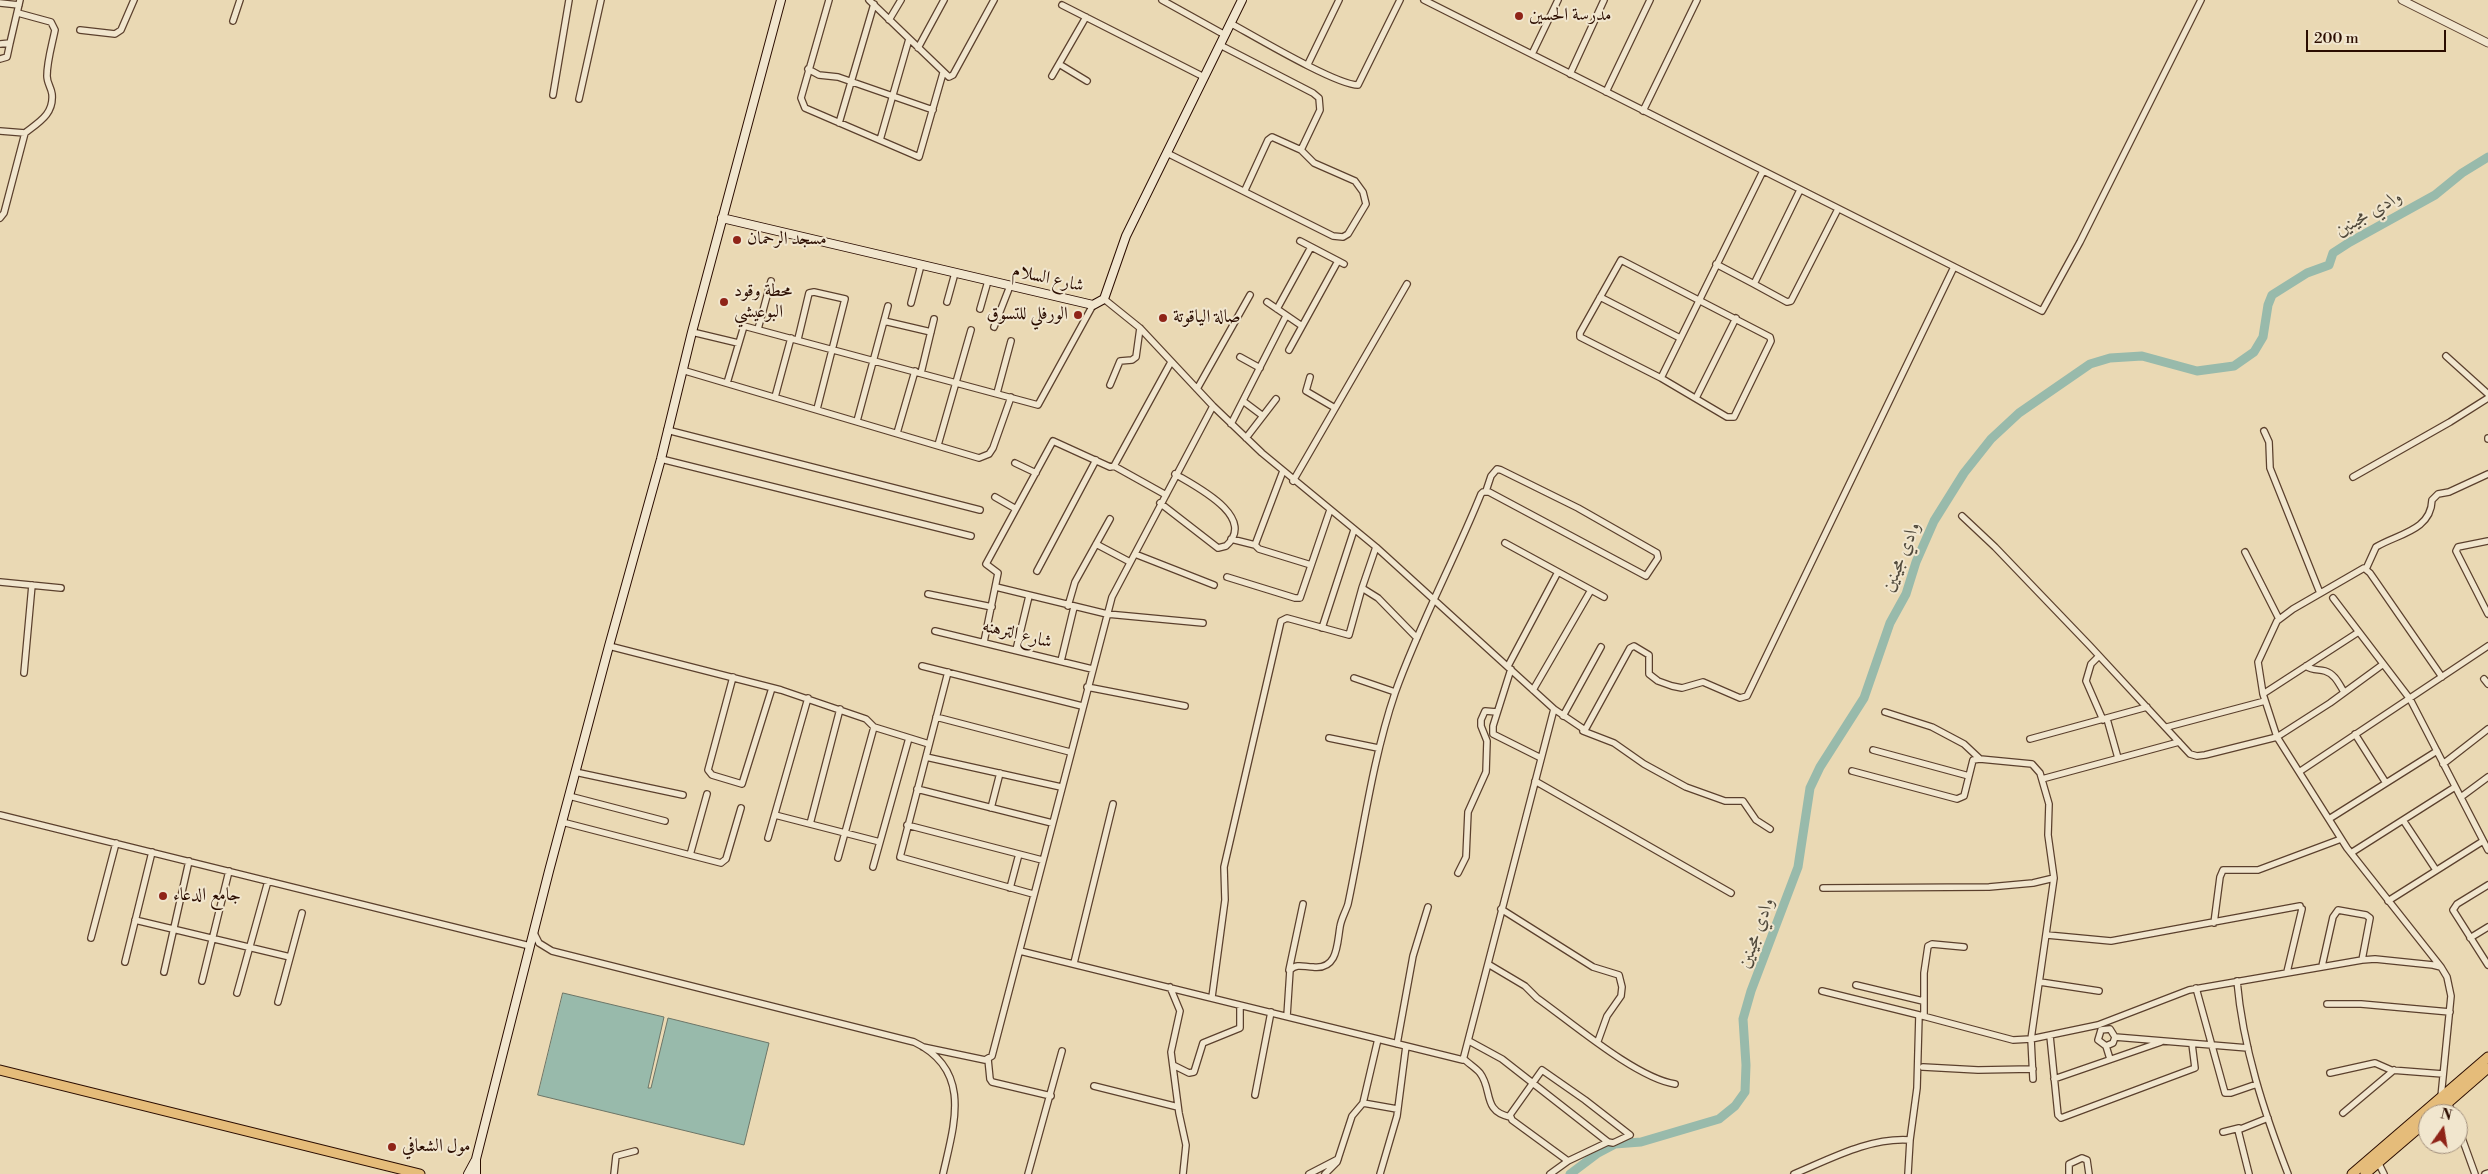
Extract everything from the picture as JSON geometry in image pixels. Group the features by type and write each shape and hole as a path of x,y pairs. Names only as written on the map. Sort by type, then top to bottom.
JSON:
{"main road":[{"path":"476,1174 476,1160 562,822 661,459 682,370 781,0"},
{"name":"شارع السلام","path":"722,218 1093,305 1104,300 1121,248 1242,0"},
{"path":"2440,1104 2488,1057"},
{"path":"2441,1104 2444,1100 2488,1068"},
{"path":"0,1070 420,1174"},
{"path":"2352,1174 2418,1123"},
{"path":"2364,1174 2418,1124"},
{"path":"468,1174 476,1160"}],"street":[{"path":"80,30 115,34 121,30 134,0"},
{"path":"233,21 240,0"},
{"path":"553,95 569,0"},
{"path":"580,99 601,0"},
{"path":"829,0 808,69 801,98 802,105 920,156 943,73"},
{"path":"889,20 901,0"},
{"path":"918,48 944,0"},
{"path":"871,2 949,77 953,75 994,0"},
{"path":"1162,0 1225,35"},
{"path":"1308,64 1340,0"},
{"path":"1230,23 1342,81 1358,85 1400,0"},
{"path":"1424,0 2042,311 2080,242 2201,0"},
{"path":"1532,54 1558,0"},
{"path":"1570,74 1604,0"},
{"path":"1606,92 1650,0"},
{"path":"1643,111 1697,0"},
{"path":"2402,0 2488,43"},
{"path":"839,122 871,2"},
{"path":"0,3 19,3 8,57 0,59"},
{"path":"1062,5 1204,77"},
{"path":"0,218 4,213 25,133 45,118 51,109 52,93 47,83 47,71 55,30 51,22 18,13"},
{"path":"1052,76 1086,18"},
{"path":"880,140 909,39"},
{"path":"0,44 10,43"},
{"path":"1220,45 1317,95 1321,103 1320,110 1301,150"},
{"path":"1059,64 1087,82"},
{"path":"808,69 819,75 851,82 933,110"},
{"path":"0,131 25,133"},
{"path":"1167,153 1245,190 1326,233 1338,237 1348,234 1365,207 1366,199 1355,181 1314,163 1301,150 1276,138 1269,138 1245,190"},
{"path":"1661,378 1762,171"},
{"path":"1754,284 1800,190"},
{"path":"1716,264 1787,302 1792,301 1838,209"},
{"path":"1300,241 1344,264"},
{"path":"1277,309 1311,247"},
{"path":"1621,260 1736,318 1771,339 1735,414 1730,418 1661,378 1580,337 1600,297 1621,260"},
{"path":"1289,350 1338,261"},
{"path":"911,303 921,265"},
{"path":"1583,731 1631,647 1641,649 1649,655 1648,674 1661,683 1682,688 1703,682 1740,698 1747,696 1954,267"},
{"path":"947,302 955,273"},
{"path":"980,309 988,280"},
{"path":"758,330 770,281"},
{"path":"1293,481 1408,284"},
{"path":"994,327 1010,286"},
{"path":"798,339 809,293 844,298 845,302 834,348 817,409"},
{"path":"1197,389 1250,295"},
{"path":"1600,297 1680,338"},
{"path":"1104,300 1140,328 1213,406 1293,481 1376,547 1554,709 1583,731 1614,743 1644,764 1686,787 1725,801 1743,801 1756,820 1770,828"},
{"path":"1267,302 1302,326"},
{"path":"727,383 744,326 834,348 1039,404 1093,305"},
{"path":"857,421 888,306"},
{"path":"1231,424 1286,316"},
{"path":"1696,398 1736,318"},
{"path":"897,433 934,319"},
{"path":"884,321 931,332"},
{"path":"1110,384 1120,361 1132,360 1136,356 1140,328"},
{"path":"938,445 971,330"},
{"path":"692,332 738,343"},
{"path":"775,397 791,338"},
{"path":"997,393 1010,341"},
{"path":"2446,356 2488,394"},
{"path":"1240,357 1260,368"},
{"path":"1114,466 1171,362"},
{"path":"682,370 979,458 985,457 993,448 1011,397"},
{"path":"1310,377 1306,391 1335,408"},
{"path":"2352,477 2450,422 2488,398"},
{"path":"1246,438 1276,399"},
{"path":"1243,401 1263,416"},
{"path":"988,1059 992,1056 1112,597 1160,503 1166,495 1175,474 1213,406"},
{"path":"667,430 980,510"},
{"path":"2264,431 2268,442 2270,468 2320,593"},
{"path":"984,642 998,571 986,564 1053,441 1110,466 1114,466 1166,495"},
{"path":"661,459 971,536"},
{"path":"1037,571 1096,460"},
{"path":"1016,463 1036,473"},
{"path":"1289,972 1296,966 1320,968 1325,966 1336,954 1340,924 1348,904 1378,748 1396,692 1434,599 1460,545 1481,494 1486,491 1494,472 1497,469 1501,470 1578,508 1656,553 1658,558 1646,576 1486,491"},
{"path":"1255,545 1283,471"},
{"path":"1160,503 1218,548 1226,546 1231,539 1233,526 1229,512 1211,496 1175,474"},
{"path":"2446,1104 2444,1100 2443,1074 2450,1012 2450,988 2441,967 2341,839 2277,737 2264,701 2258,662 2279,619 2320,593 2366,569 2376,547 2411,531 2424,521 2432,510 2432,500 2438,494 2449,492 2488,474"},
{"path":"995,497 1016,509"},
{"path":"1228,577 1298,598 1330,510"},
{"path":"1962,516 1995,547 2167,727 2190,754 2197,756 2277,737 2382,665"},
{"path":"1060,661 1074,582 1110,519"},
{"path":"1322,628 1354,530"},
{"path":"1231,539 1255,545 1260,549 1311,565"},
{"path":"2488,541 2458,547 2456,552 2488,614"},
{"path":"1504,543 1604,597"},
{"path":"1096,544 1130,562"},
{"path":"1212,997 1226,900 1224,866 1281,621 1287,618 1349,635 1376,547"},
{"path":"2245,552 2279,619"},
{"path":"1134,554 1214,585"},
{"path":"2366,569 2442,677"},
{"path":"1541,758 1493,734 1497,712 1510,668 1558,572"},
{"path":"0,582 61,588"},
{"path":"24,673 32,585"},
{"path":"996,587 1107,614 1203,623"},
{"path":"1362,588 1378,598 1417,638"},
{"path":"1533,690 1591,590"},
{"path":"928,594 992,607"},
{"path":"1016,650 1029,596"},
{"path":"2333,598 2382,665 2410,699 2488,850"},
{"name":"شارع الترهنه","path":"935,630 1092,669"},
{"path":"2263,694 2357,632"},
{"path":"609,646 808,698 866,718 874,727 929,744"},
{"path":"2298,772 2488,646"},
{"path":"1563,716 1601,647"},
{"path":"2099,656 2091,664 2086,681 2105,720 2118,758"},
{"path":"922,666 1082,706"},
{"path":"2306,666 2311,670 2326,671 2333,675 2344,692"},
{"path":"948,672 899,855 902,858 1033,894"},
{"path":"733,677 708,770 712,775 742,784 772,688"},
{"path":"1354,678 1396,692"},
{"path":"1087,687 1185,706"},
{"path":"768,838 808,698"},
{"path":"2167,727 2264,701"},
{"path":"2030,739 2147,707"},
{"path":"1464,1060 1501,909 1554,709"},
{"path":"810,824 840,710"},
{"path":"1458,873 1466,857 1468,818 1471,804 1486,772 1487,741 1482,730 1481,720 1486,711 1497,712"},
{"path":"1885,712 1932,727 1964,744 1980,758"},
{"path":"936,717 1070,752"},
{"path":"838,858 874,727"},
{"path":"2443,764 2488,729"},
{"path":"2355,734 2386,783"},
{"path":"873,867 908,738"},
{"path":"1329,738 1378,748"},
{"path":"2042,779 2179,742"},
{"path":"1873,750 1969,776"},
{"path":"2328,820 2437,751"},
{"path":"926,757 1061,787"},
{"path":"1852,770 1957,799 1964,796 1973,760 1980,758 2032,764 2038,768 2049,804 2048,835 2054,878 2048,935 2031,1039 2033,1079"},
{"path":"575,772 683,795"},
{"path":"991,808 1000,774"},
{"path":"2461,797 2488,777"},
{"path":"1535,781 1730,893"},
{"path":"2351,853 2455,786"},
{"path":"917,789 1052,823"},
{"path":"690,855 707,794"},
{"path":"569,796 665,821"},
{"path":"1074,963 1113,804"},
{"path":"562,822 724,862 741,808"},
{"path":"0,814 530,946"},
{"path":"775,815 880,842"},
{"path":"2403,820 2436,870"},
{"path":"907,825 1042,860"},
{"path":"2214,923 2220,877 2223,870 2258,870 2341,839"},
{"path":"2388,900 2483,841"},
{"path":"91,938 116,843"},
{"path":"125,962 152,852"},
{"path":"1010,888 1019,854"},
{"path":"164,972 189,861"},
{"path":"202,980 229,871"},
{"path":"1824,888 1990,888 2033,883 2054,878"},
{"path":"237,993 268,881"},
{"path":"2488,885 2454,907 2454,912 2488,964"},
{"path":"1287,1016 1289,972 1303,904"},
{"path":"1397,1044 1413,956 1428,907"},
{"path":"2048,935 2111,941 2301,907 2287,972"},
{"path":"1501,909 1593,967 1619,975 1622,992 1607,1016 1598,1041"},
{"path":"2322,966 2333,917 2338,910 2366,915 2370,918 2362,960"},
{"path":"278,1002 302,913"},
{"path":"135,920 290,957"},
{"path":"2470,938 2488,927"},
{"path":"534,933 539,943 552,951 905,1040 923,1047 988,1059"},
{"path":"1908,1174 1910,1140 1917,1088 1924,974 1928,946 1932,944 1964,947"},
{"path":"1020,951 1464,1060 1480,1073 1493,1108 1500,1114 1510,1116 1568,1161"},
{"path":"1822,991 1922,1015 2013,1040 2100,1028 2196,988 2322,966 2375,959 2441,967"},
{"path":"1488,964 1525,986 1537,998 1625,1061 1660,1080 1675,1084"},
{"path":"2237,981 2240,1012 2257,1084 2286,1174"},
{"path":"2040,982 2099,991"},
{"path":"1856,985 1868,986 1923,1001"},
{"path":"1170,987 1180,1011 1171,1052 1178,1107 1186,1145 1183,1174"},
{"path":"2196,988 2224,1093 2231,1093 2257,1084"},
{"path":"1906,1011 1908,998"},
{"path":"2327,1004 2361,1004 2450,1012"},
{"path":"1173,1065 1189,1073 1194,1072 1203,1043 1240,1028 1240,1006"},
{"path":"1255,1095 1270,1012"},
{"path":"2100,1028 2110,1029 2115,1036 2248,1048"},
{"path":"2100,1028 2098,1040 2106,1046 2110,1059"},
{"path":"2050,1036 2058,1115 2061,1118 2195,1068 2192,1044"},
{"path":"2106,1046 2113,1043 2115,1036"},
{"path":"1325,1174 1333,1168 1339,1159 1352,1116 1363,1103 1378,1039"},
{"path":"1468,1041 1502,1059 1532,1084 1608,1142 1613,1143 1630,1135 1545,1071 1540,1072 1532,1084 1511,1111 1510,1116"},
{"path":"2054,1079 2164,1041"},
{"path":"1380,1174 1397,1109 1406,1046"},
{"path":"923,1047 940,1061 946,1070 956,1097 955,1123 943,1174"},
{"path":"1028,1174 1062,1051"},
{"path":"988,1059 992,1082 1051,1096"},
{"path":"2330,1073 2375,1063 2394,1070 2443,1074"},
{"path":"1923,1066 1978,1070 2033,1069"},
{"path":"2343,1113 2394,1070"},
{"path":"1094,1086 1178,1107"},
{"path":"1363,1103 1397,1109"},
{"path":"2223,1132 2268,1118"},
{"path":"2239,1128 2238,1136 2249,1174"},
{"path":"1794,1174 1878,1142 1897,1139 1910,1140"},
{"path":"1550,1174 1568,1161 1608,1142"},
{"path":"614,1174 616,1156 635,1151"},
{"path":"2468,1154 2475,1174"},
{"path":"2069,1174 2069,1164 2082,1158 2087,1160 2089,1174"},
{"path":"1309,1174 1339,1159"},
{"path":"2378,1162 2384,1174"}],"shaded area":[{"path":"563,993 664,1017 648,1088 651,1088 668,1018 769,1043 744,1145 538,1095"}],"waterway":[{"name":"وادي مجينين","path":"1570,1174 1598,1153 1615,1144 1641,1142 1719,1119 1735,1106 1745,1092 1746,1065 1743,1019 1751,991 1798,867 1810,788 1820,767 1864,698 1890,623 1906,594 1916,562 1934,521 1964,473 1991,439 2019,413 2090,364 2110,358 2142,356 2197,371 2234,366 2254,352 2263,337 2268,305 2272,295 2307,273 2329,265 2333,253 2435,195 2462,173 2488,157"}],"place":[{"name":"مدرسة الحسين","path":"1519,16"},
{"name":"مسجد الرحمان","path":"737,240"},
{"name":"محطة وقود البوعيشي","path":"724,302"},
{"name":"الورفلي للتسوق","path":"1078,315"},
{"name":"صالة الياقوتة","path":"1163,318"},
{"name":"جامع الدعاء","path":"163,896"},
{"name":"مول الشعافي","path":"392,1147"}]}
